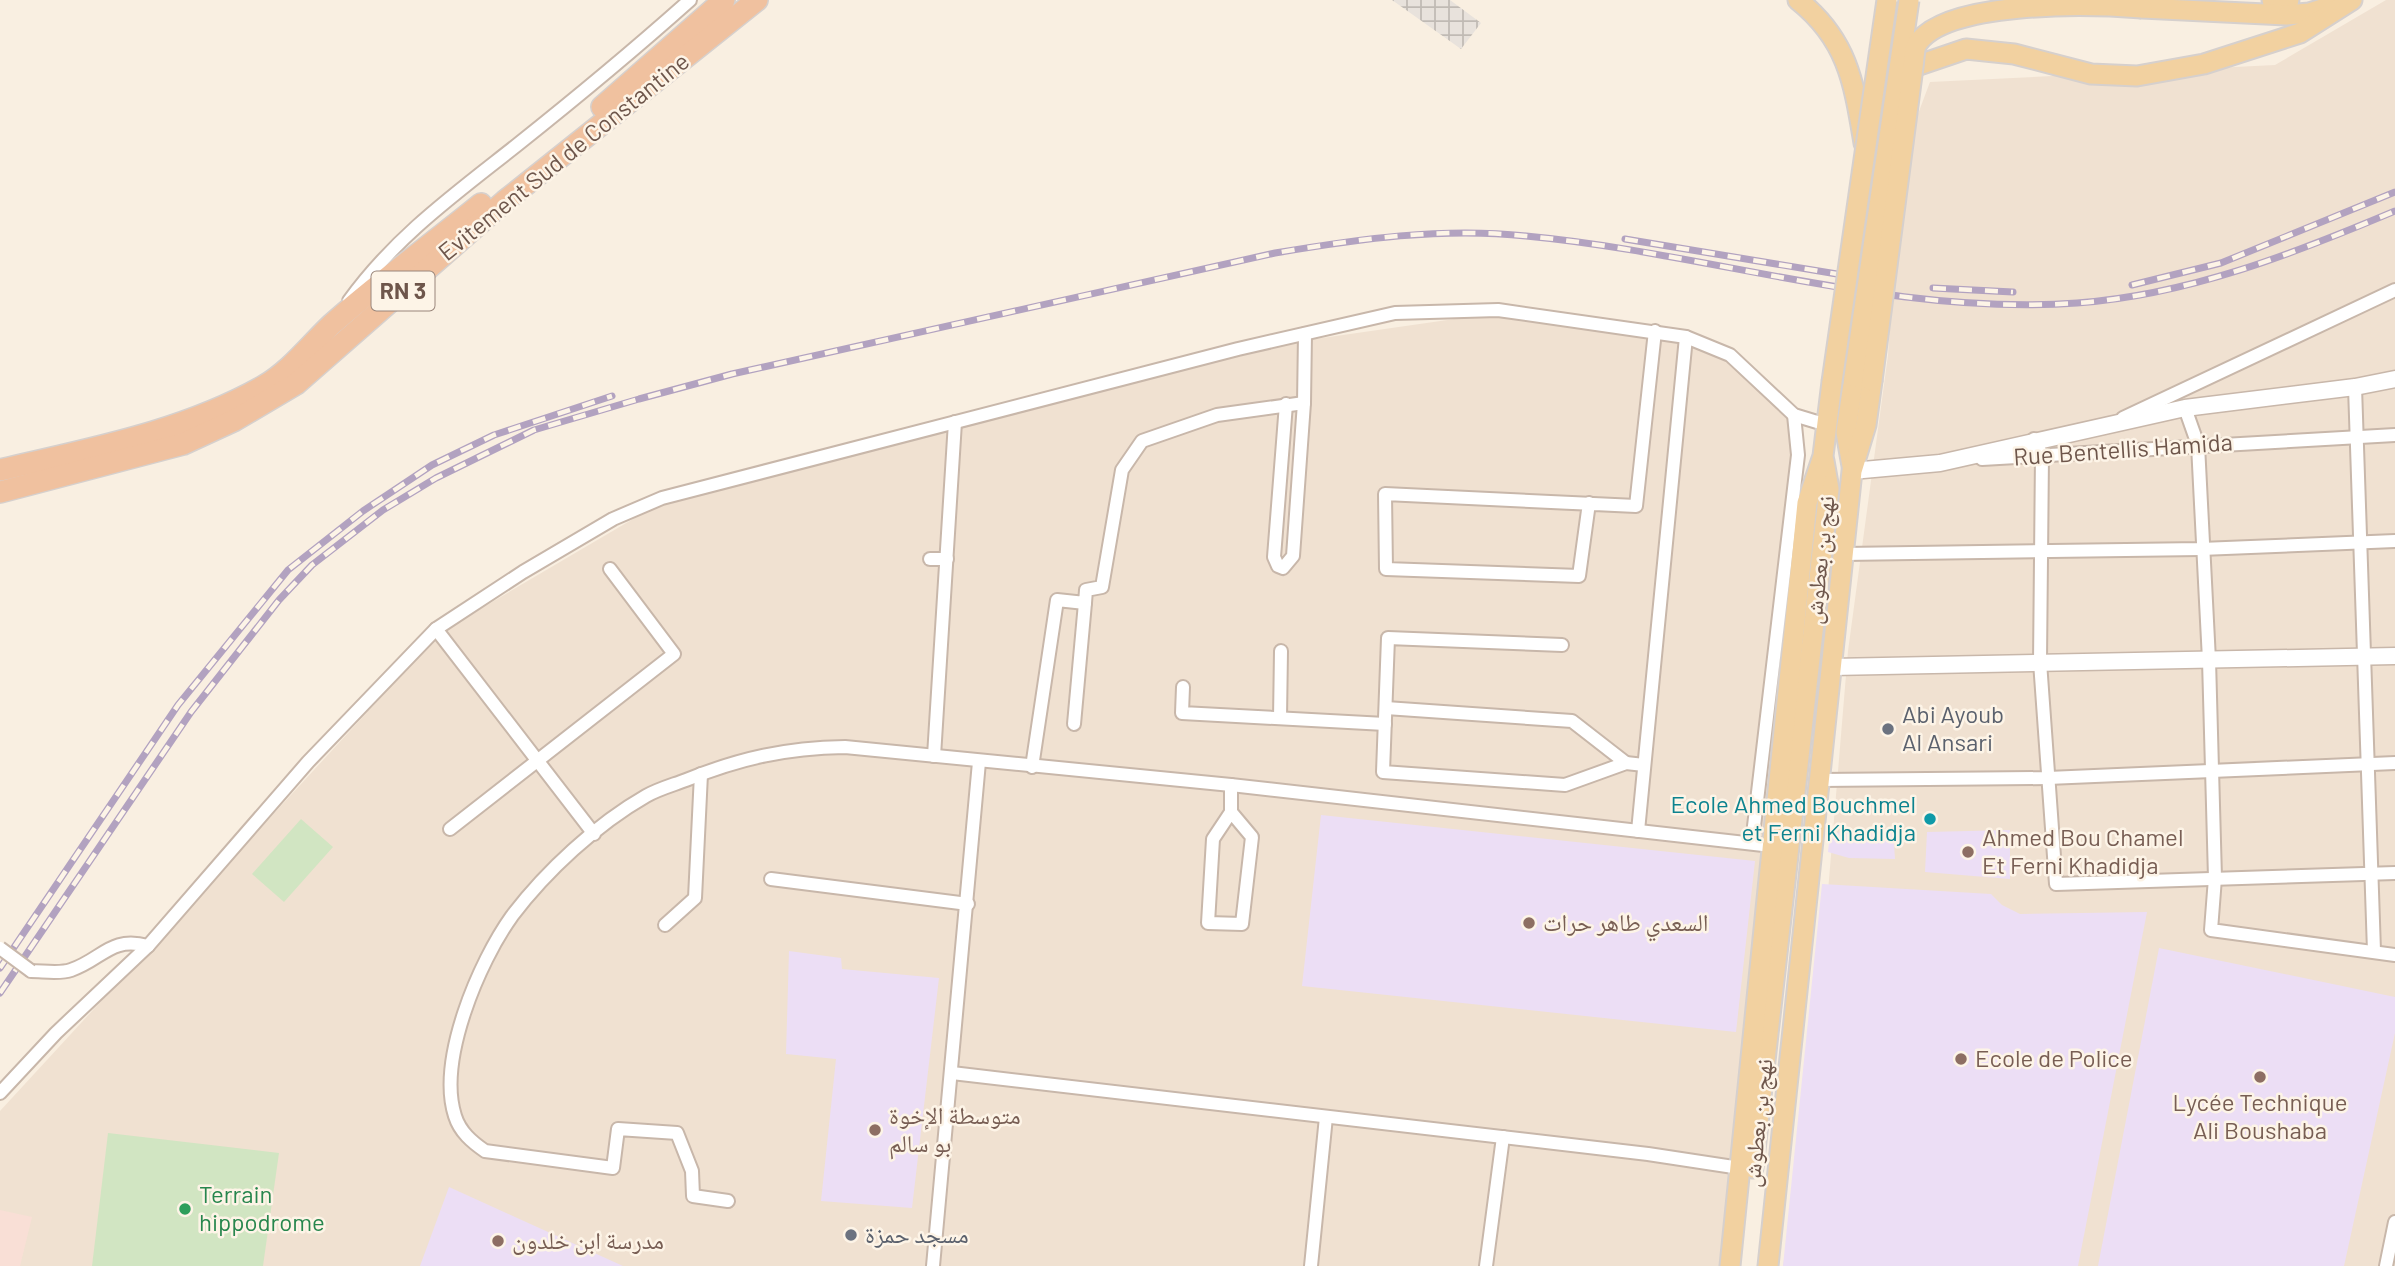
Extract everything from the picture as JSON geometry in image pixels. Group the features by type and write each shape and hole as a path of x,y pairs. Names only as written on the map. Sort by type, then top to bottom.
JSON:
{"highway":[{"name":"Evitement Sud de Constantine","path":"0,470 150,433 217,409 266,385 290,367 332,325 606,103 724,0"},
{"name":"Evitement Sud de Constantine","path":"0,492 183,444 235,420 287,390 505,201 757,0"}],"main road":[{"path":"1798,0 1821,18 1841,48 1853,80 1866,153"},
{"path":"1823,456 1887,0"},
{"path":"1863,379 1909,0"},
{"path":"2272,0 2289,0"},
{"path":"1913,67 1966,48 2014,54 2091,74 2137,76 2204,64 2300,33 2352,0"},
{"path":"1844,560 1852,471 1846,432 1863,379 1916,46 1926,30 1970,5 1997,1 2065,2 2286,15 2309,13 2352,0"},
{"name":"نهج بن بعطوش","path":"1730,1266 1740,1168 1762,845 1807,503 1823,456"},
{"name":"نهج بن بعطوش","path":"1742,1266 1829,489 1823,456"},
{"name":"نهج بن بعطوش","path":"1768,1266 1844,560"},
{"name":"نهج بن بعطوش","path":"1755,1266 1821,686 1844,560"}],"street":[{"path":"332,325 368,275 399,240 635,50 690,0"},
{"path":"2111,423 2395,290"},
{"path":"0,1093 56,1033 148,946 308,762 436,629 594,530 662,498 1395,313 1470,309 1686,337 1730,355 1794,415 1827,425"},
{"path":"1589,503 1579,576 1386,569 1385,494 1589,503 1636,506 1655,331"},
{"path":"1286,404 1273,556 1278,566 1283,568 1293,556 1304,403 1305,334"},
{"path":"1638,831 1686,337"},
{"path":"1940,463 2034,439 2185,408 2356,387 2395,379"},
{"path":"2356,387 2374,951"},
{"path":"1074,724 1086,590 1102,587 1122,471 1142,441 1217,415 1304,403"},
{"path":"2185,408 2198,445 2201,549 2209,660 2215,878 2211,930 2395,956"},
{"path":"728,1201 693,1196 692,1171 677,1133 618,1129 613,1168 485,1151 468,1139 455,1117 450,1086 456,1037 485,966 512,917 553,870 594,834 647,795 746,758 795,748 845,747 1231,785 1762,845 1798,454 1794,415"},
{"path":"934,756 955,422"},
{"name":"Rue Bentellis Hamida","path":"1852,471 2042,455 2395,435"},
{"path":"2034,439 2042,455 2040,662 2056,884 2395,873"},
{"path":"1280,495 1297,496"},
{"path":"1844,560 2041,551 2201,549 2395,541"},
{"path":"930,559 947,559"},
{"path":"450,829 674,654 610,569"},
{"path":"1032,766 1057,600 1085,603"},
{"path":"436,629 594,834"},
{"path":"1562,645 1388,638 1383,772 1565,785 1626,763 1644,765"},
{"path":"1280,651 1280,718"},
{"path":"1832,669 2040,662 2395,656"},
{"path":"1183,687 1182,713 1385,724"},
{"path":"1386,708 1572,721 1626,763"},
{"path":"933,1266 979,762"},
{"path":"1821,780 2048,778 2395,763"},
{"path":"665,925 695,898 701,774"},
{"path":"1231,785 1231,812 1213,839 1208,923 1242,924 1252,837 1231,812"},
{"path":"771,879 968,904"},
{"path":"0,948 31,971 69,971 115,946 130,942 148,946"},
{"path":"952,1073 1503,1137 1740,1168"},
{"path":"1311,1266 1326,1117"},
{"path":"1486,1266 1503,1137"},
{"path":"2386,1266 2395,1222"}],"shaded area":[{"path":"1392,0 1450,0 1481,23 1461,49"},
{"path":"2386,0 2395,0 2395,1266 1783,1266 1811,1096 1848,651 1888,355 1901,159 1930,82 2275,65"},
{"path":"1496,313 1708,345 1790,417 1795,453 1727,1266 0,1266 0,1111 441,632 662,502 1238,350"},
{"name":"السعدي طاهر حرات","path":"1321,815 1755,861 1736,1032 1302,986"},
{"path":"1893,830 1895,859 1849,858 1828,852 1830,833"},
{"name":"Ahmed Bou Chamel Et Ferni Khadidja","path":"2010,830 2010,879 1925,872 1927,832"},
{"name":"Ecole de Police","path":"1822,884 1991,894 2002,905 2020,914 2147,912 2078,1266 1783,1266"},
{"name":"Lycée Technique Ali Boushaba","path":"2159,948 2395,997 2395,1033 2344,1266 2098,1266"},
{"name":"متوسطة الإخوة بو سالم","path":"789,951 841,958 842,969 939,978 912,1208 821,1201 836,1059 786,1054"},
{"name":"مدرسة ابن خلدون","path":"449,1187 515,1217 623,1266 420,1266"},
{"path":"0,1210 32,1217 20,1266 0,1266"}],"green space":[{"path":"301,819 333,847 284,902 252,874"},
{"name":"Terrain hippodrome","path":"108,1133 279,1153 263,1266 92,1266"}],"railway":[{"path":"2132,285 2221,263 2395,192"},
{"path":"0,993 191,712 279,600 312,565 383,510 436,478 534,430 732,374 1275,253 1369,239 1463,233 1526,236 1663,255 1869,292 2007,305 2118,299 2200,282 2279,257 2395,211"},
{"path":"1625,239 1843,275"},
{"path":"1933,288 2013,292"},
{"path":"0,968 178,705 288,570 363,511 432,465 494,435 612,396"}],"place":[{"name":"Abi Ayoub Al Ansari","path":"1888,729"},
{"name":"Ecole Ahmed Bouchmel et Ferni Khadidja","path":"1930,819"},
{"name":"Ahmed Bou Chamel Et Ferni Khadidja","path":"1968,852"},
{"name":"السعدي طاهر حرات","path":"1529,923"},
{"name":"Ecole de Police","path":"1961,1059"},
{"name":"Lycée Technique Ali Boushaba","path":"2260,1077"},
{"name":"متوسطة الإخوة بو سالم","path":"875,1130"},
{"name":"Terrain hippodrome","path":"185,1209"},
{"name":"مسجد حمزة","path":"851,1235"},
{"name":"مدرسة ابن خلدون","path":"498,1241"}]}
